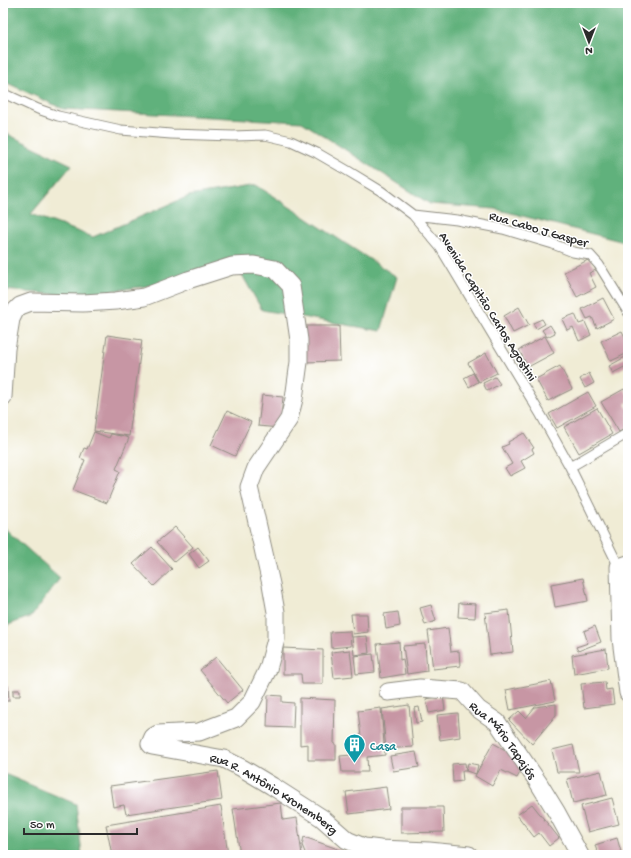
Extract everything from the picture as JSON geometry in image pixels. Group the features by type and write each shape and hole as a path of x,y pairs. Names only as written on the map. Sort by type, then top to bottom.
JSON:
{"street":[{"name":"Rua R. Antônio Kronemberg","path":"3,396 6,349 11,319 15,311 20,306 31,302 83,303 116,301 144,297 188,280 232,266 254,265 275,269 291,286 299,340 299,362 294,399 289,418 256,468 249,487 276,612 276,639 268,669 252,702 236,718 199,732 158,734 153,737 150,744 152,746 177,752 224,759 272,786 322,818 347,840 364,846 380,849 429,851 469,855"},
{"path":"624,565 621,639 628,693"},
{"name":"Rua Mário Tapajós","path":"388,692 420,688 462,691 478,709 497,722 538,782 580,855"}],"lane":[{"name":"Avenida Capitão Carlos Agostini","path":"3,93 38,109 58,116 121,130 233,136 265,135 291,141 317,153 362,179 413,215 440,248 541,414 624,565"},
{"name":"Rua Cabo J Gasper","path":"413,215 457,220 503,229 553,244 573,252 590,255 599,265 628,312"},
{"path":"570,467 628,433"}],"green space":[{"path":"3,3 628,3 628,243 495,209 430,204 302,122 63,109 3,81"},
{"path":"3,132 72,165 31,214 93,237 189,196 256,185 397,277 381,331 262,310 241,273 75,296 3,290"},
{"path":"3,527 60,578 32,616 3,627"},
{"path":"3,775 7,775 76,804 82,855 3,855"}],"building":[{"path":"590,259 596,270 589,273 596,287 577,297 564,272"},
{"path":"603,298 614,319 597,328 592,317 587,319 582,309"},
{"path":"519,307 529,325 513,333 504,316"},
{"path":"575,314 579,324 585,322 591,335 579,341 573,327 567,330 562,319"},
{"path":"542,319 545,324 536,329 533,323"},
{"path":"550,325 555,333 547,337 542,330"},
{"path":"304,326 339,326 340,361 304,362"},
{"path":"622,331 628,343 628,353 611,361 601,341"},
{"path":"107,335 142,340 129,436 94,431"},
{"path":"545,336 554,353 528,367 519,350"},
{"path":"486,353 497,373 479,382 468,363"},
{"path":"627,356 628,365 613,373 609,366"},
{"path":"560,366 572,389 548,401 536,379"},
{"path":"473,373 478,382 469,387 464,378"},
{"path":"589,373 594,383 585,388 580,379"},
{"path":"495,377 500,384 487,391 483,383"},
{"path":"624,389 628,395 628,402 625,404 628,409 628,427 619,432 601,402"},
{"path":"588,392 596,406 557,428 549,414"},
{"path":"262,395 283,397 280,428 258,426"},
{"path":"597,408 612,434 579,453 564,427"},
{"path":"227,411 251,422 235,456 211,445"},
{"path":"94,432 109,438 111,434 129,438 116,469 120,471 107,503 73,490 85,460 80,458 84,448 87,449"},
{"path":"524,433 534,448 532,449 534,453 521,461 525,468 510,476 505,468 512,464 502,447 509,444 508,442"},
{"path":"175,527 193,547 175,562 157,542"},
{"path":"152,547 172,569 154,586 133,564"},
{"path":"198,547 209,561 199,568 189,554"},
{"path":"583,578 588,601 555,607 551,584"},
{"path":"459,603 476,604 475,618 458,617"},
{"path":"431,605 436,621 425,625 420,608"},
{"path":"509,610 513,652 490,655 485,613"},
{"path":"398,612 400,626 386,629 384,614"},
{"path":"351,614 367,614 368,632 353,634"},
{"path":"595,626 601,642 578,651 576,647 588,643 584,631"},
{"path":"448,628 451,652 459,651 460,666 433,669 428,631"},
{"path":"350,631 351,646 331,648 330,632"},
{"path":"367,636 369,653 354,655 352,637"},
{"path":"399,642 400,660 403,659 405,674 381,678 377,644"},
{"path":"425,644 427,671 407,674 403,646"},
{"path":"283,648 323,650 323,684 302,684 301,674 283,674"},
{"path":"606,649 608,668 574,674 572,655"},
{"path":"350,650 353,676 334,678 331,652"},
{"path":"373,654 375,672 356,674 354,656"},
{"path":"216,657 243,690 227,703 200,670"},
{"path":"551,681 555,701 510,710 506,690"},
{"path":"605,682 606,690 612,689 614,704 584,708 581,684"},
{"path":"8,686 9,701 3,701 3,687"},
{"path":"13,690 20,690 20,696 13,696"},
{"path":"268,695 282,696 282,702 294,703 293,728 267,727"},
{"path":"443,696 445,710 429,713 426,699"},
{"path":"300,698 335,700 334,744 336,744 336,760 308,760 308,744 300,745"},
{"path":"556,704 556,715 532,744 509,720 519,711 526,718 535,707"},
{"path":"409,705 413,747 386,749 382,709"},
{"path":"419,707 422,722 416,723 414,708"},
{"path":"381,708 385,755 367,757 368,772 342,772 340,756 363,754 358,711"},
{"path":"458,713 460,737 440,740 437,715"},
{"path":"493,743 518,757 523,767 517,778 501,770 492,786 475,776"},
{"path":"573,745 579,772 557,772 552,750"},
{"path":"416,752 419,767 393,771 390,756"},
{"path":"465,763 466,771 462,771 463,781 453,782 452,764"},
{"path":"468,763 478,765 476,774 466,771"},
{"path":"218,771 222,800 126,814 124,805 113,807 110,786"},
{"path":"601,771 607,795 573,803 567,779"},
{"path":"386,787 389,809 349,814 346,792"},
{"path":"612,798 619,824 588,832 581,806"},
{"path":"281,803 283,820 297,818 302,855 240,855 233,809"},
{"path":"532,804 559,838 549,846 539,833 534,837 517,815"},
{"path":"221,806 228,855 112,855 106,825"},
{"path":"401,807 443,807 444,832 401,833"},
{"path":"304,837 349,853 349,855 306,855 302,845"},
{"path":"617,838 622,855 598,855 595,845"}],"place":[{"name":"Casa","path":"355,764"}]}
